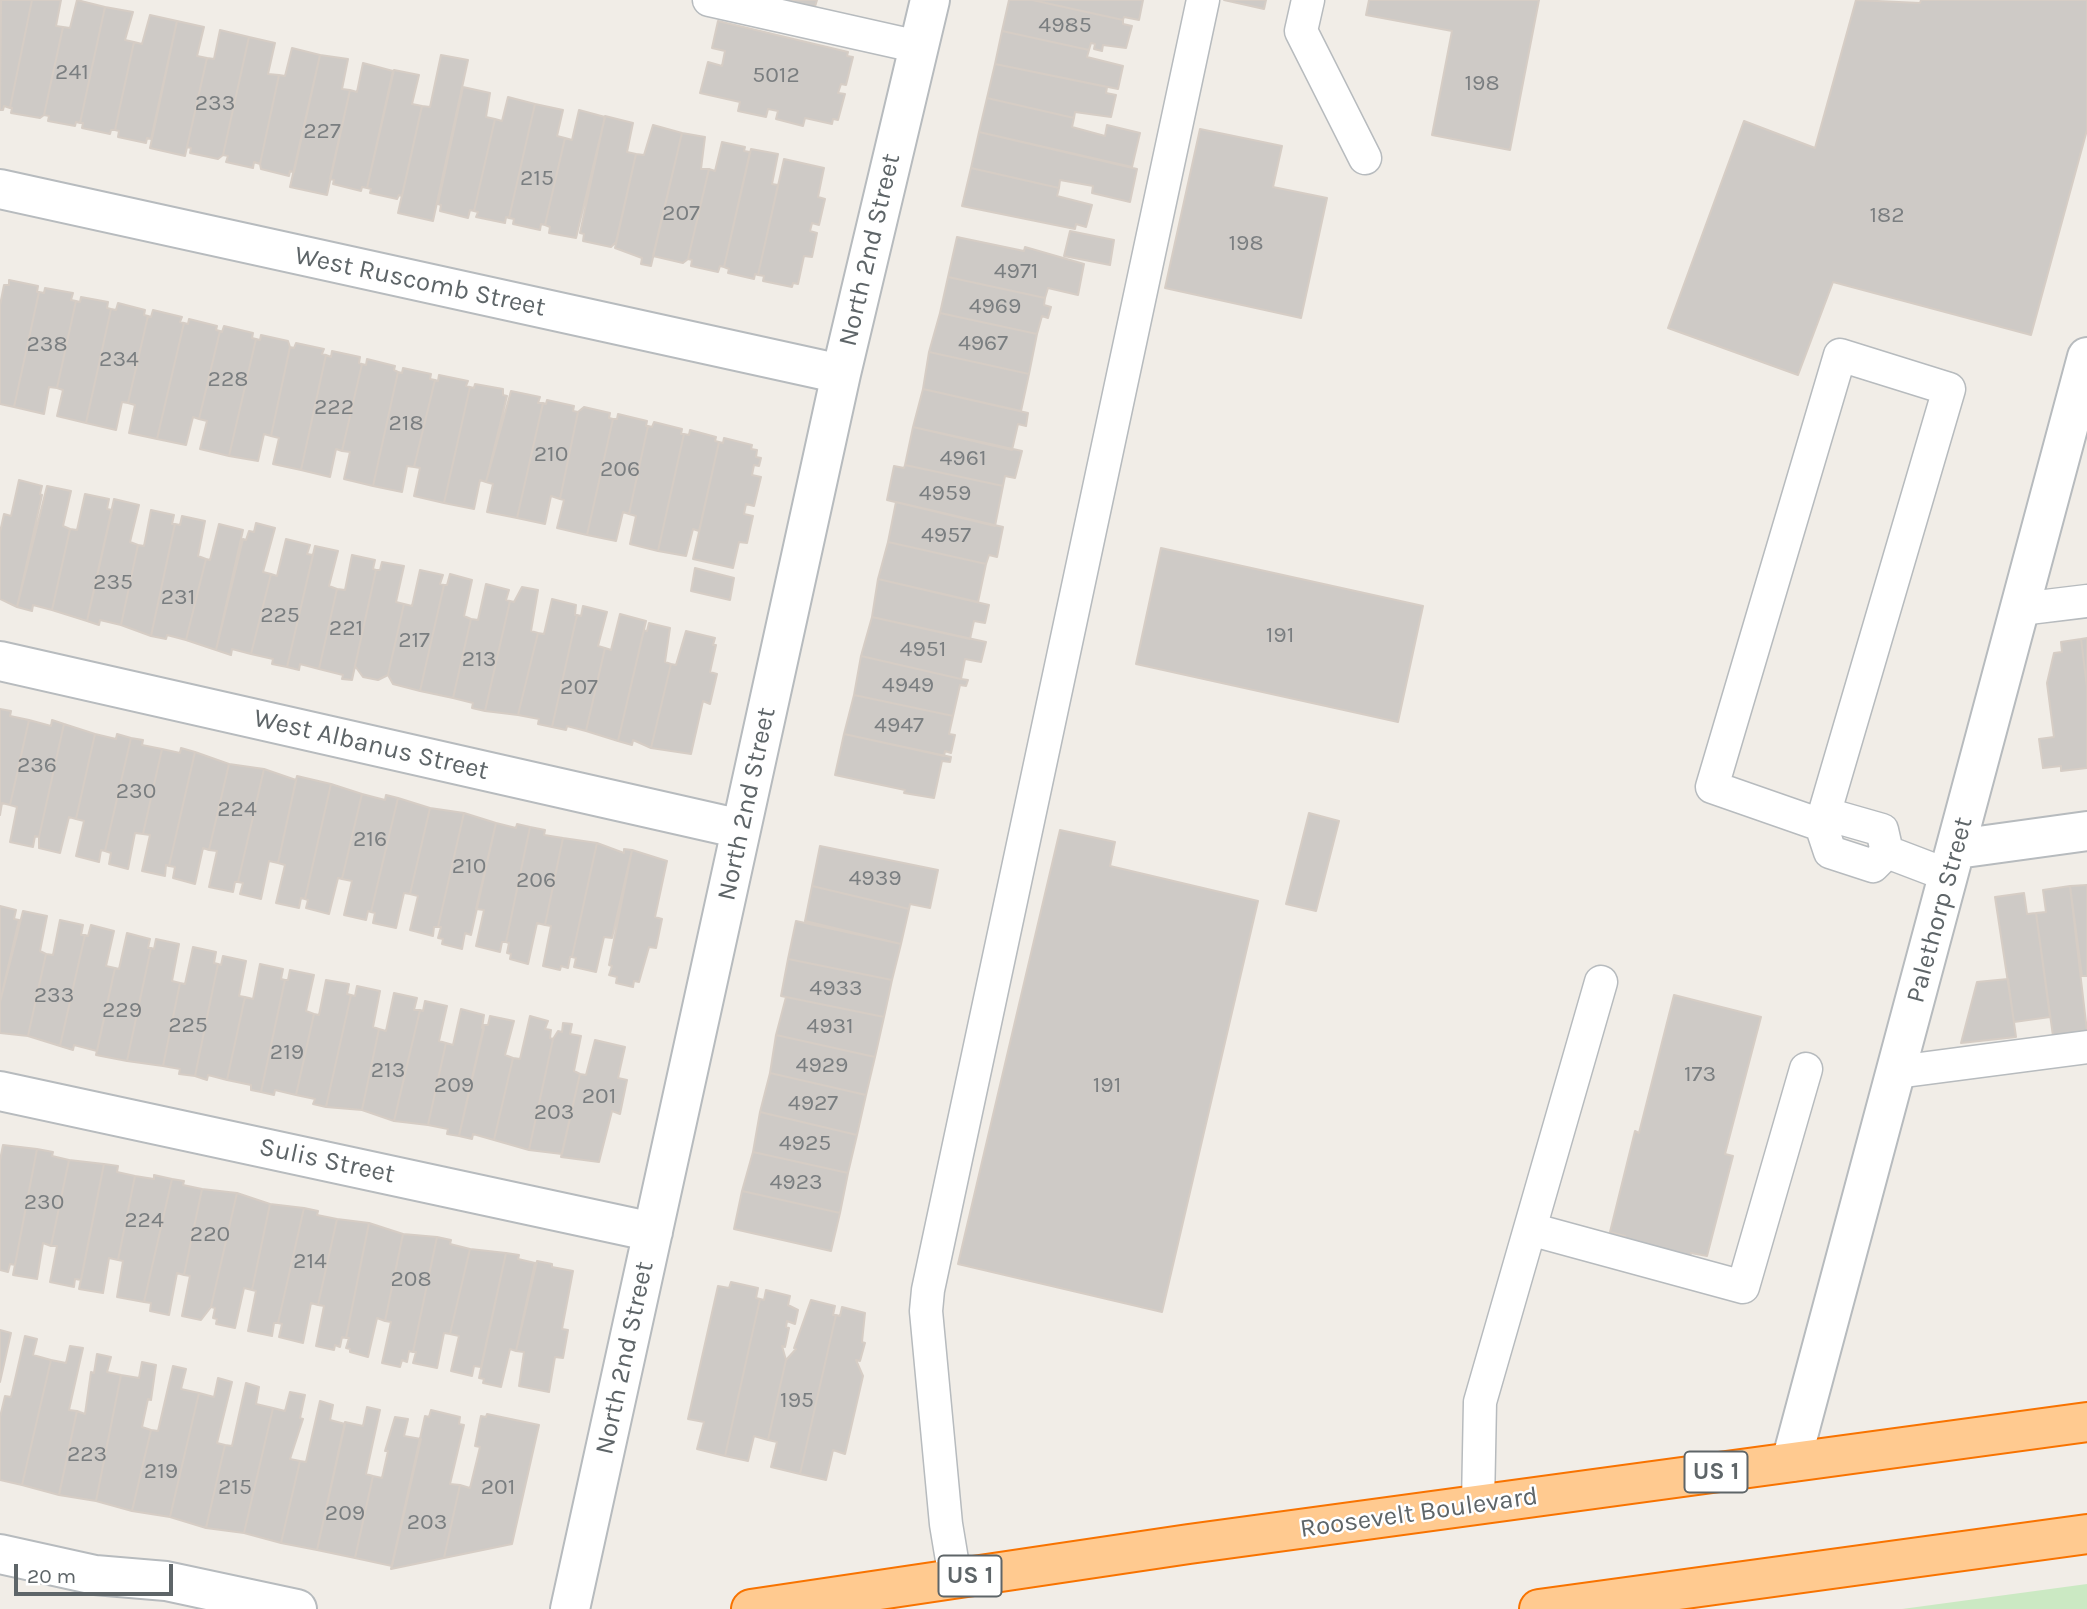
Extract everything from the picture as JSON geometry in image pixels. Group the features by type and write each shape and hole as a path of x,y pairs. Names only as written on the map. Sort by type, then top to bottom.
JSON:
{"highway":[{"name":"Roosevelt Boulevard","path":"751,1609 1189,1544 2087,1422"},
{"path":"1539,1609 2087,1534"}],"street":[{"name":"North 2nd Street","path":"570,1609 841,374 930,0"},
{"name":"West Ruscomb Street","path":"0,189 841,374"},
{"name":"Palethorp Street","path":"1791,1462 2085,374"},
{"name":"West Albanus Street","path":"0,661 741,829"},
{"path":"1953,862 2087,831"},
{"name":"Sulis Street","path":"0,1091 653,1232"},
{"path":"0,1554 94,1575 166,1581 297,1609"},
{"path":"94,1575 117,1587 134,1609"}],"lane":[{"path":"709,0 919,47"},
{"path":"955,1578 946,1524 926,1311 928,1290 1203,0"},
{"path":"1308,0 1301,31 1365,158"},
{"path":"1821,825 1949,389 1840,355 1712,787 1821,825 1840,818 1882,830 1887,852 1953,862"},
{"path":"2021,609 2087,601"},
{"path":"1478,1504 1480,1402 1601,982"},
{"path":"1897,1072 2087,1047"},
{"path":"1530,1228 1743,1287 1807,1069"}],"green space":[{"path":"2087,1584 2087,1609 1902,1609"}],"building":[{"path":"1,0 32,0 10,108 4,106 3,110 0,110"},
{"path":"32,0 61,0 56,26 63,27 44,115 40,118 11,113 10,108"},
{"path":"77,0 105,7 80,123 76,122 75,126 48,121 49,116 44,115 63,27 70,28"},
{"path":"776,0 817,0 814,10"},
{"path":"1009,0 1032,0 1123,20 1123,24 1132,26 1126,48 1103,45 1102,51 1094,49 1095,44 1091,43 1089,50 1002,31"},
{"path":"1032,0 1143,0 1139,20 1124,17 1123,20"},
{"path":"1224,0 1266,0 1264,9"},
{"path":"1369,0 1539,0 1510,150 1432,135 1452,31 1366,15"},
{"path":"1856,0 1920,3 1921,0 2087,0 2087,130 2031,335 1833,282 1798,375 1668,328 1744,121 1815,148"},
{"path":"105,7 133,12 125,40 134,42 115,130 111,130 110,134 82,128 83,123 80,123"},
{"path":"150,15 177,21 151,139 147,138 146,143 118,137 119,131 115,130 134,42 142,44"},
{"path":"177,21 204,27 197,56 207,58 185,156 150,148"},
{"path":"718,21 848,52 847,56 853,57 846,85 841,84 838,93 845,94 838,120 833,119 832,124 805,118 803,126 776,119 778,111 768,109 766,117 738,111 740,102 700,93 708,62 722,66 725,51 712,48"},
{"path":"220,30 249,37 223,155 218,159 190,153 191,148 187,147 207,58 214,59"},
{"path":"1002,31 1089,50 1087,57 1123,66 1118,89 995,64"},
{"path":"249,37 275,43 268,74 279,75 260,164 254,162 253,168 226,162 228,156 223,155"},
{"path":"292,48 320,55 294,172 290,171 289,176 261,169 260,164 279,75 285,76"},
{"path":"320,55 348,59 342,89 350,90 327,195 290,187"},
{"path":"441,55 468,60 433,221 398,213 422,106 430,107"},
{"path":"363,63 393,71 367,188 362,187 361,191 333,184 334,180 330,179 350,90 357,92"},
{"path":"995,64 1107,87 1106,93 1116,95 1111,117 1075,112 1074,118 987,98"},
{"path":"394,70 419,75 412,104 422,106 402,196 399,195 397,199 370,193 371,189 367,188"},
{"path":"463,87 490,93 486,117 495,119 474,211 470,210 468,218 440,211 441,205 438,204"},
{"path":"508,97 535,104 509,218 506,217 505,223 476,217 478,212 474,211 495,119 502,121"},
{"path":"987,98 1074,118 1072,127 1105,136 1107,125 1140,133 1132,167 979,132"},
{"path":"535,104 563,110 557,136 565,138 545,225 541,224 540,230 513,224 514,219 509,218"},
{"path":"579,110 605,117 576,238 549,233 550,227 545,225 565,138 572,140"},
{"path":"605,116 633,123 627,152 636,154 616,242 611,247 583,241 584,234 580,233"},
{"path":"653,125 682,133 651,266 641,264 642,258 615,248 636,154 644,155"},
{"path":"1200,129 1282,146 1273,187 1327,198 1301,318 1165,288"},
{"path":"979,132 1137,169 1130,202 1092,193 1093,186 1060,180 1059,188 971,168"},
{"path":"682,133 705,137 701,169 709,169 688,259 683,263 653,256"},
{"path":"722,142 745,147 744,151 750,152 724,267 720,266 718,272 691,266 692,260 688,259 709,169 715,171"},
{"path":"751,149 778,154 772,184 778,185 758,275 755,274 754,279 728,273 729,269 724,267"},
{"path":"784,159 824,168 818,197 825,199 819,225 812,223 810,231 817,233 812,257 804,256 798,284 793,283 792,287 763,281 764,276 758,275"},
{"path":"971,168 1059,188 1057,196 1092,205 1086,227 1076,224 1075,229 962,206"},
{"path":"1070,231 1114,240 1110,265 1064,256"},
{"path":"957,237 1024,251 1025,247 1084,264 1078,295 1048,288 1045,298 948,277"},
{"path":"948,277 1045,298 1044,305 1051,307 1048,318 1042,316 1037,334 940,313"},
{"path":"9,280 38,286 39,292 14,407 0,404 0,305 4,285 9,285"},
{"path":"45,288 73,293 71,300 76,301 57,388 49,387 44,414 14,407 39,292 44,293"},
{"path":"81,297 108,302 107,308 111,309 86,423 57,416 63,390 57,388 76,301 80,302"},
{"path":"118,303 145,310 144,315 148,316 128,403 122,402 116,430 86,423 111,309 116,310"},
{"path":"153,310 182,317 180,322 184,323 157,439 129,433 135,405 128,403 148,316 151,317"},
{"path":"940,313 1037,334 1029,374 929,352"},
{"path":"189,319 217,326 216,330 220,331 199,419 193,417 186,445 157,439 184,323 188,324"},
{"path":"224,326 253,333 252,338 256,339 229,456 200,449 207,421 199,419 220,331 222,332"},
{"path":"261,335 288,341 290,347 271,436 264,434 258,461 229,456 256,339 260,340"},
{"path":"296,343 324,349 322,354 326,355 301,470 273,464 279,438 271,436 290,347 294,348"},
{"path":"332,351 360,357 359,363 362,364 342,451 336,449 330,477 301,470 326,355 331,357"},
{"path":"929,352 1029,374 1021,411 923,389"},
{"path":"367,359 395,366 394,370 398,372 373,486 344,479 350,452 342,451 362,364 366,365"},
{"path":"403,368 431,374 430,379 435,380 414,467 407,466 402,492 373,486 398,372 402,373"},
{"path":"439,375 468,381 466,386 470,387 444,503 414,496 420,468 414,467 435,380 438,381"},
{"path":"475,384 503,389 503,395 507,396 486,482 480,480 474,509 444,503 470,387 474,388"},
{"path":"923,389 1028,413 1026,426 1018,424 1012,450 913,427"},
{"path":"511,391 540,397 538,403 543,403 517,518 487,512 493,484 486,482"},
{"path":"547,400 574,406 573,411 578,412 560,499 551,496 545,524 517,518 543,403 546,404"},
{"path":"584,407 610,413 609,418 613,419 587,535 557,528 564,500 560,499 578,412"},
{"path":"618,414 647,421 648,426 629,514 623,512 616,541 587,535 613,419 617,419"},
{"path":"654,422 682,429 681,434 684,434 658,551 630,544 636,516 629,514 648,426 652,427"},
{"path":"913,427 1022,451 1015,478 1005,476 1003,486 905,465"},
{"path":"690,430 716,437 715,441 719,442 699,531 693,529 686,556 658,551 684,434 689,435"},
{"path":"724,438 752,445 751,449 757,450 756,457 761,458 759,466 754,465 752,475 761,477 754,506 746,504 744,514 753,516 747,543 739,542 733,568 693,559 719,442 723,443"},
{"path":"905,465 1003,486 995,526 887,500 894,466 904,468"},
{"path":"19,480 42,486 42,495 17,607 0,599 0,532 4,514 11,516"},
{"path":"47,486 71,491 63,526 70,529 52,610 33,605 32,611 17,607"},
{"path":"85,494 109,499 107,509 112,510 87,621 52,610 70,529 77,530"},
{"path":"114,499 139,505 130,542 138,545 121,625 100,620 99,625 87,621"},
{"path":"896,502 1003,527 997,557 989,555 986,564 888,542"},
{"path":"151,510 174,515 172,524 175,524 151,636 121,625 138,545 144,546"},
{"path":"182,516 205,521 198,556 206,559 186,640 167,635 166,639 151,636 175,524 180,525"},
{"path":"256,523 275,528 263,572 271,574 251,654 232,649 231,655 216,650 243,539 246,540 249,531 254,532"},
{"path":"219,524 243,530 216,650 186,640 206,559 210,560"},
{"path":"286,539 310,545 307,554 313,555 287,667 272,664 273,659 251,654 271,574 277,576"},
{"path":"888,542 986,564 978,602 878,579"},
{"path":"315,546 338,551 329,586 337,589 319,669 300,664 299,670 287,667"},
{"path":"1161,548 1423,606 1398,722 1136,664"},
{"path":"352,555 375,560 373,569 376,570 352,680 342,679 343,675 319,669 337,589 345,590"},
{"path":"382,562 404,566 396,602 404,604 388,675 378,680 363,677 355,666 376,570 380,570"},
{"path":"695,568 734,578 730,600 691,591"},
{"path":"420,570 443,575 440,584 444,585 420,691 393,684 388,675 404,604 412,606"},
{"path":"450,574 472,580 464,616 471,619 453,698 420,691 444,585 447,585"},
{"path":"878,579 989,605 985,623 974,621 970,639 872,617"},
{"path":"486,584 509,590 506,600 510,601 485,711 472,708 473,703 453,698 471,619 478,620"},
{"path":"522,587 538,590 531,631 538,633 518,715 485,711 510,601 514,602"},
{"path":"552,599 576,605 577,615 552,727 538,724 539,719 518,715 538,633 544,634"},
{"path":"583,606 607,612 598,646 605,648 586,731 567,726 566,730 552,727 577,615 581,616"},
{"path":"620,614 646,621 618,741 586,731 605,648 611,650"},
{"path":"872,617 986,642 981,662 965,659 961,679 861,656"},
{"path":"649,623 670,628 665,662 671,664 651,748 633,740 632,745 618,741 644,630 647,631"},
{"path":"686,631 715,638 713,645 716,645 710,672 717,674 710,704 703,701 691,754 651,748 671,664 676,665"},
{"path":"2087,638 2087,687 2081,639"},
{"path":"2081,639 2087,687 2087,768 2061,771 2061,766 2043,768 2039,739 2054,737 2047,683 2054,653 2062,652 2061,642"},
{"path":"861,656 968,680 966,686 960,685 953,716 854,695"},
{"path":"854,695 953,716 949,734 955,735 951,753 945,751 944,756 844,734"},
{"path":"0,709 11,711 10,716 29,720 10,805 2,803 0,815"},
{"path":"29,720 51,726 52,720 64,724 39,837 35,836 33,847 10,842 17,807 10,805"},
{"path":"64,724 95,734 76,819 69,817 60,853 39,848 39,837"},
{"path":"95,734 116,739 117,734 131,738 105,851 101,850 99,862 76,856 84,821 76,819"},
{"path":"844,734 951,757 950,762 942,761 934,798 835,775"},
{"path":"131,738 143,740 142,745 162,749 143,834 135,833 128,869 109,864 111,853 105,851"},
{"path":"181,748 195,752 169,866 166,865 165,876 142,871 150,835 143,834 162,749 180,753"},
{"path":"195,752 229,764 209,850 203,848 195,884 173,878 175,867 169,866"},
{"path":"229,764 264,769 238,882 235,882 233,892 209,887 217,851 209,850"},
{"path":"264,769 296,780 278,863 269,861 261,899 240,894 243,883 238,882"},
{"path":"297,776 331,784 305,899 301,898 299,908 276,903 285,865 278,863"},
{"path":"331,784 362,794 342,879 338,878 329,914 306,908 308,900 305,899"},
{"path":"362,794 385,800 386,795 398,798 371,912 368,911 366,920 344,915 352,881 342,879"},
{"path":"398,798 430,808 410,894 404,893 396,928 373,923 375,913 371,912"},
{"path":"430,808 464,813 438,927 434,927 433,936 410,930 418,896 410,894"},
{"path":"464,813 496,823 471,935 465,933 462,949 442,944 443,939 438,938 441,927 438,927"},
{"path":"1309,813 1339,821 1316,911 1286,904"},
{"path":"496,823 516,828 517,824 530,827 506,942 502,942 500,952 476,946 484,910 476,909"},
{"path":"530,827 545,830 544,835 563,838 545,925 537,923 528,964 510,959 511,954 507,953 509,943 506,942"},
{"path":"1060,830 1115,842 1110,866 1258,901 1162,1312 958,1264"},
{"path":"563,838 597,843 572,957 568,968 561,966 560,970 543,966 551,926 545,925"},
{"path":"597,843 624,853 624,849 632,850 612,938 604,937 596,972 574,967 576,958 572,957"},
{"path":"820,846 938,870 930,908 910,904 909,909 812,886"},
{"path":"632,850 667,861 655,917 662,919 656,948 649,947 639,982 634,981 633,987 616,983 617,977 609,975"},
{"path":"2087,885 2087,976 2082,976 2070,886"},
{"path":"812,886 909,909 901,944 805,921"},
{"path":"2070,886 2087,1031 2053,1036 2036,913 2046,912 2043,890"},
{"path":"2024,893 2027,914 2036,913 2050,1017 2014,1022 1995,897"},
{"path":"0,906 16,910 14,919 19,920 0,1002"},
{"path":"23,911 47,916 40,951 46,954 28,1036 0,1033 0,1002"},
{"path":"60,920 83,925 81,935 85,935 60,1046 28,1036 46,954 53,955"},
{"path":"796,921 901,944 892,980 788,959"},
{"path":"91,925 114,931 106,966 115,968 97,1051 74,1045 73,1050 60,1046 85,935 88,936"},
{"path":"127,933 150,939 148,948 151,948 127,1061 96,1055 115,968 119,969"},
{"path":"156,939 179,944 172,981 180,983 163,1066 127,1061 151,948 154,949"},
{"path":"193,947 216,952 214,963 218,964 195,1076 179,1074 180,1069 163,1066 180,983 185,984"},
{"path":"223,956 246,961 239,996 245,997 227,1080 208,1075 207,1080 195,1076 218,964 221,965"},
{"path":"788,959 892,980 884,1017 781,996"},
{"path":"260,964 283,969 281,979 285,980 261,1092 251,1090 251,1085 227,1080 245,997 253,999"},
{"path":"290,970 314,975 306,1011 314,1014 296,1095 275,1090 274,1095 261,1092 285,980 288,980"},
{"path":"2008,979 2016,1037 1961,1043 1977,982"},
{"path":"326,980 349,984 347,994 351,995 326,1107 313,1104 315,1099 296,1095 314,1014 319,1015"},
{"path":"357,986 380,991 373,1027 379,1029 362,1110 326,1107 351,995 355,996"},
{"path":"394,993 417,998 414,1010 420,1010 394,1121 362,1110 379,1029 386,1031"},
{"path":"1674,995 1761,1017 1725,1154 1733,1156 1707,1256 1691,1253 1688,1265 1622,1248 1625,1236 1610,1232 1635,1131 1639,1133"},
{"path":"786,997 884,1017 875,1057 776,1035"},
{"path":"425,1001 447,1006 439,1041 446,1043 428,1125 394,1121 420,1010 423,1011"},
{"path":"461,1009 484,1015 484,1028 459,1136 447,1134 448,1129 428,1125 446,1043 453,1045"},
{"path":"490,1016 514,1021 505,1055 513,1058 494,1140 473,1134 472,1139 459,1136 484,1025 488,1025"},
{"path":"530,1016 548,1021 545,1029 551,1030 550,1038 553,1039 529,1150 494,1140 513,1058 520,1059"},
{"path":"563,1023 572,1024 570,1034 581,1036 574,1071 580,1074 562,1154 529,1150 553,1039 558,1031 562,1032"},
{"path":"776,1035 875,1057 866,1095 770,1073"},
{"path":"595,1040 625,1047 618,1078 627,1080 620,1114 612,1111 599,1162 561,1157 580,1074 586,1075"},
{"path":"770,1073 866,1095 857,1135 760,1112"},
{"path":"760,1112 857,1135 848,1173 753,1152"},
{"path":"3,1145 37,1149 15,1265 10,1264 8,1272 0,1270 0,1160"},
{"path":"37,1149 53,1152 52,1156 69,1160 51,1246 43,1243 37,1279 13,1275"},
{"path":"753,1152 848,1173 840,1213 742,1191"},
{"path":"69,1160 104,1164 81,1280 75,1279 74,1287 50,1282 57,1246 51,1246"},
{"path":"104,1164 118,1166 117,1172 135,1176 118,1260 109,1258 103,1293 79,1289"},
{"path":"154,1175 172,1179 144,1302 117,1297 123,1261 118,1260 135,1176 154,1179"},
{"path":"172,1179 184,1181 183,1185 202,1189 184,1275 177,1273 169,1315 150,1311 151,1303 144,1302"},
{"path":"202,1189 237,1193 211,1307 201,1320 182,1316 190,1276 184,1275"},
{"path":"742,1191 840,1213 831,1251 734,1229"},
{"path":"237,1193 270,1204 252,1290 244,1288 235,1328 216,1324 217,1319 213,1318 215,1308 211,1307"},
{"path":"270,1204 304,1208 278,1323 274,1323 272,1336 248,1331 256,1291 252,1290"},
{"path":"304,1208 318,1211 317,1215 337,1219 318,1305 311,1303 303,1343 279,1337 282,1324 278,1323"},
{"path":"337,1219 369,1223 346,1338 342,1337 340,1347 335,1345 334,1350 316,1346 324,1306 318,1305"},
{"path":"369,1223 403,1234 385,1321 377,1318 368,1357 350,1352 350,1349 346,1348 349,1338 346,1338"},
{"path":"403,1234 437,1237 413,1352 409,1351 407,1362 402,1360 400,1367 382,1363 391,1322 385,1321"},
{"path":"437,1237 451,1240 450,1244 470,1249 450,1334 444,1333 437,1368 413,1363 416,1352 413,1352"},
{"path":"470,1249 506,1253 481,1367 474,1366 472,1376 451,1371 459,1336 450,1334"},
{"path":"506,1253 519,1255 518,1259 535,1263 516,1351 510,1349 501,1387 483,1383 484,1379 479,1378"},
{"path":"537,1261 573,1271 562,1329 568,1330 563,1358 555,1357 549,1392 519,1386 524,1352 516,1351"},
{"path":"731,1282 758,1288 756,1298 760,1299 725,1456 697,1449 704,1422 688,1419 718,1286 729,1288"},
{"path":"766,1290 790,1296 788,1305 798,1310 795,1324 787,1321 786,1327 789,1328 785,1347 782,1346 786,1360 768,1440 754,1436 748,1461 725,1456 760,1299 764,1300"},
{"path":"811,1300 835,1306 833,1315 836,1315 800,1474 771,1467 777,1442 768,1440 786,1360 796,1349 794,1348"},
{"path":"842,1307 865,1313 862,1342 865,1343 860,1361 856,1360 863,1376 845,1454 833,1450 826,1480 800,1474 836,1315 840,1316"},
{"path":"0,1330 11,1333 0,1382"},
{"path":"25,1336 37,1339 33,1355 51,1360 22,1485 0,1480 0,1417 5,1396 11,1397"},
{"path":"70,1346 83,1348 69,1410 77,1411 59,1495 22,1485 51,1360 66,1363"},
{"path":"97,1354 111,1357 107,1372 121,1375 96,1501 59,1495 77,1411 85,1414 91,1372 94,1373"},
{"path":"142,1362 156,1365 151,1400 148,1399 142,1427 151,1430 132,1511 96,1501 121,1375 139,1378"},
{"path":"173,1366 186,1369 181,1389 199,1393 170,1517 132,1511 151,1430 158,1431"},
{"path":"218,1378 232,1382 217,1443 225,1445 206,1528 170,1517 199,1393 214,1397"},
{"path":"246,1383 259,1387 256,1404 273,1408 244,1533 206,1528 225,1445 232,1446"},
{"path":"290,1392 305,1395 300,1418 303,1419 290,1459 300,1461 281,1543 244,1533 273,1408 285,1411"},
{"path":"320,1401 333,1405 330,1420 345,1424 317,1550 281,1543 300,1461 306,1462"},
{"path":"367,1407 380,1410 366,1474 373,1476 355,1558 317,1550 345,1422 363,1426"},
{"path":"431,1410 460,1417 459,1424 464,1425 450,1484 460,1485 444,1558 391,1569 425,1416 429,1417"},
{"path":"487,1414 539,1425 512,1544 444,1558 460,1485 470,1488 480,1447 475,1446 481,1416 486,1417"},
{"path":"395,1417 408,1419 404,1436 421,1439 392,1566 355,1558 373,1476 382,1478 388,1451 385,1451"}]}
